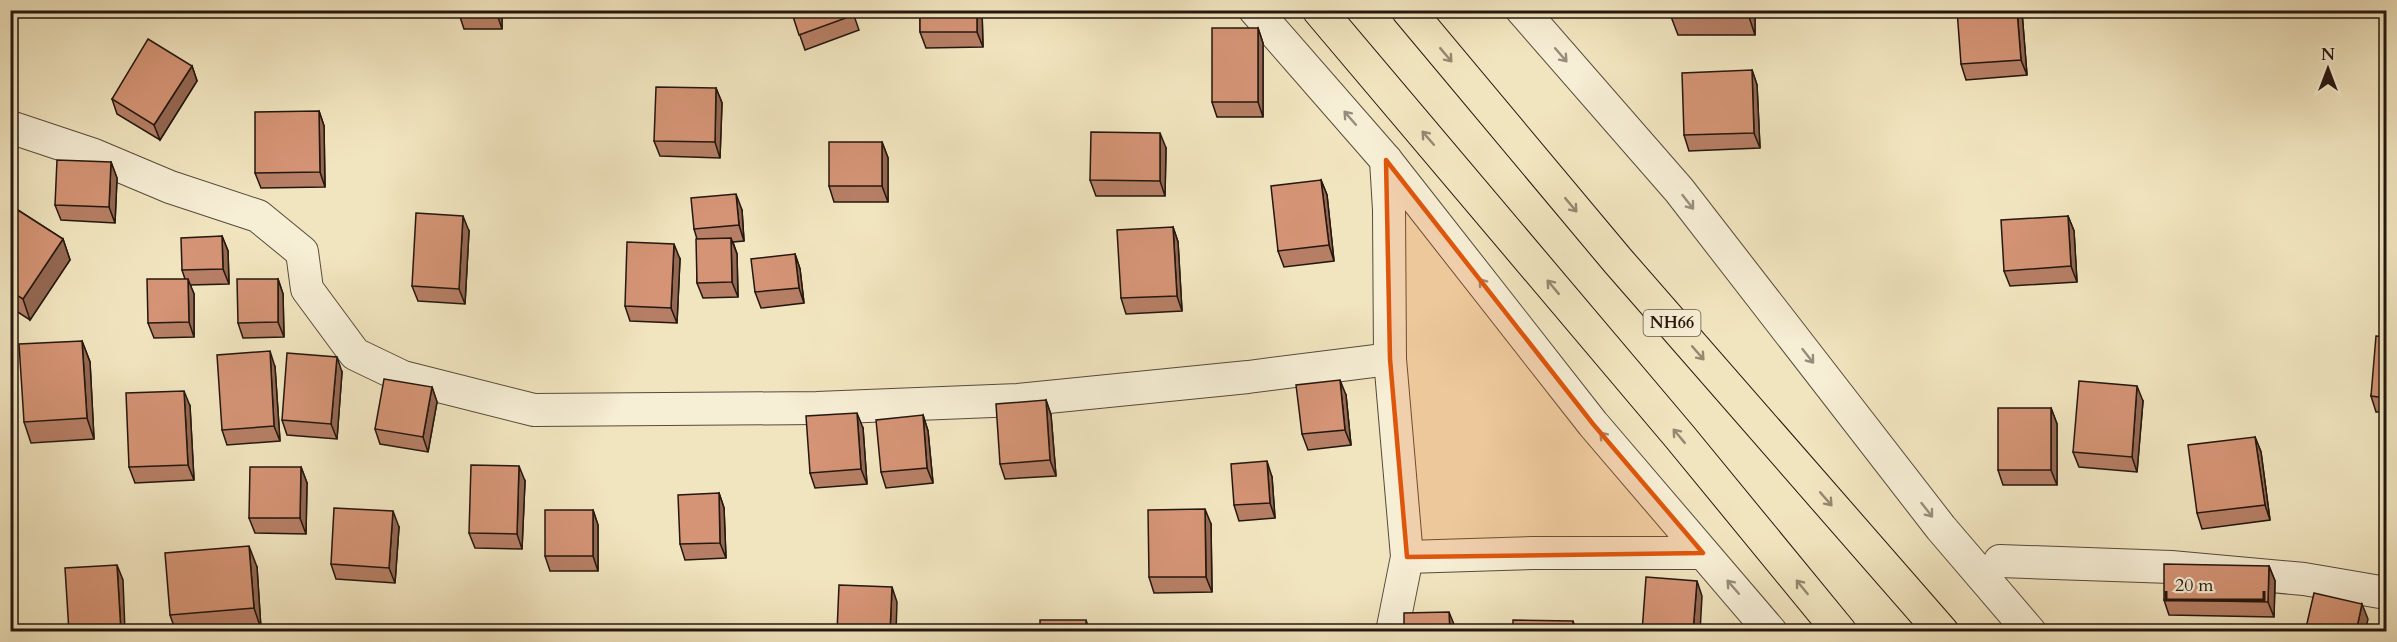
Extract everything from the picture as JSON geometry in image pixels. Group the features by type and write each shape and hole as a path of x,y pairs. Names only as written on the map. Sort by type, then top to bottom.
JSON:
{"highway":[{"path":"1319,10 1664,418 1840,632"},
{"name":"NH66","path":"1408,10 1618,261 1942,632"}],"street":[{"path":"1255,10 1386,160 1593,424 1771,632"},
{"path":"1522,10 1679,190 1941,528 2030,632"},
{"path":"10,127 94,155 170,188 258,216 302,252 307,289 355,354 403,377 534,410 816,408 1018,400 1248,377 1390,359"},
{"path":"1386,160 1389,210 1390,359 1407,557 1392,632"},
{"path":"1407,557 1533,553 1703,552"},
{"path":"2001,561 2171,567 2304,579 2386,593"}],"highlighted area":[{"path":"1386,160 1593,424 1703,553 1407,557 1390,359"}],"building":[{"path":"459,10 496,10 497,14 459,14"},
{"path":"791,10 852,10 854,15 799,35"},
{"path":"920,10 977,10 977,32 920,32"},
{"path":"1670,10 1748,10 1748,14 1670,14"},
{"path":"1957,10 2017,10 2021,60 1961,64"},
{"path":"1212,28 1258,28 1258,102 1212,102"},
{"path":"148,39 192,66 154,125 112,99"},
{"path":"1752,70 1754,133 1684,135 1682,73"},
{"path":"656,87 716,88 715,142 654,141"},
{"path":"319,111 320,172 255,173 255,112"},
{"path":"1091,132 1160,133 1160,181 1090,180"},
{"path":"829,142 882,142 882,186 829,186"},
{"path":"57,160 111,162 109,207 55,205"},
{"path":"2386,178 2386,208 2383,208"},
{"path":"1321,180 1329,245 1278,251 1271,186"},
{"path":"736,194 739,225 694,229 691,198"},
{"path":"10,205 63,239 23,299 10,291"},
{"path":"416,213 463,216 459,289 412,286"},
{"path":"2068,216 2071,266 2004,271 2001,220"},
{"path":"1173,227 1177,296 1121,298 1117,230"},
{"path":"222,236 223,269 182,270 181,238"},
{"path":"731,238 732,282 697,283 696,239"},
{"path":"627,242 674,244 671,308 625,306"},
{"path":"795,254 799,288 755,292 751,259"},
{"path":"147,279 188,279 189,322 148,323"},
{"path":"237,279 278,279 278,322 238,323"},
{"path":"2376,336 2386,337 2386,398 2371,396"},
{"path":"82,341 87,418 24,422 19,344"},
{"path":"270,351 274,426 222,430 217,355"},
{"path":"287,353 337,357 331,424 282,420"},
{"path":"384,379 432,387 423,437 375,429"},
{"path":"1340,380 1345,430 1302,434 1296,385"},
{"path":"2079,381 2137,386 2132,457 2073,452"},
{"path":"184,391 188,465 129,467 126,393"},
{"path":"1046,400 1050,460 1000,464 996,404"},
{"path":"1998,408 2051,408 2051,470 1998,470"},
{"path":"857,413 861,469 810,473 806,416"},
{"path":"923,415 927,468 881,472 876,420"},
{"path":"2255,437 2265,505 2197,513 2188,445"},
{"path":"1267,461 1270,503 1234,505 1231,464"},
{"path":"471,465 519,466 517,534 469,533"},
{"path":"250,467 301,467 300,518 249,518"},
{"path":"719,493 720,543 680,544 678,495"},
{"path":"334,508 393,511 389,568 331,564"},
{"path":"1205,509 1206,577 1149,577 1148,510"},
{"path":"545,510 593,510 593,556 545,556"},
{"path":"249,546 254,608 170,615 165,553"},
{"path":"2164,564 2269,566 2268,602 2164,600"},
{"path":"117,565 121,632 69,632 65,568"},
{"path":"1646,577 1697,581 1693,632 1642,632"},
{"path":"839,585 892,587 890,632 837,632"},
{"path":"2314,593 2362,604 2356,632 2305,632"},
{"path":"1449,612 1450,632 1404,632 1404,613"},
{"path":"1040,620 1086,620 1086,632 1040,632"},
{"path":"1513,620 1573,621 1572,632 1513,632"}]}
